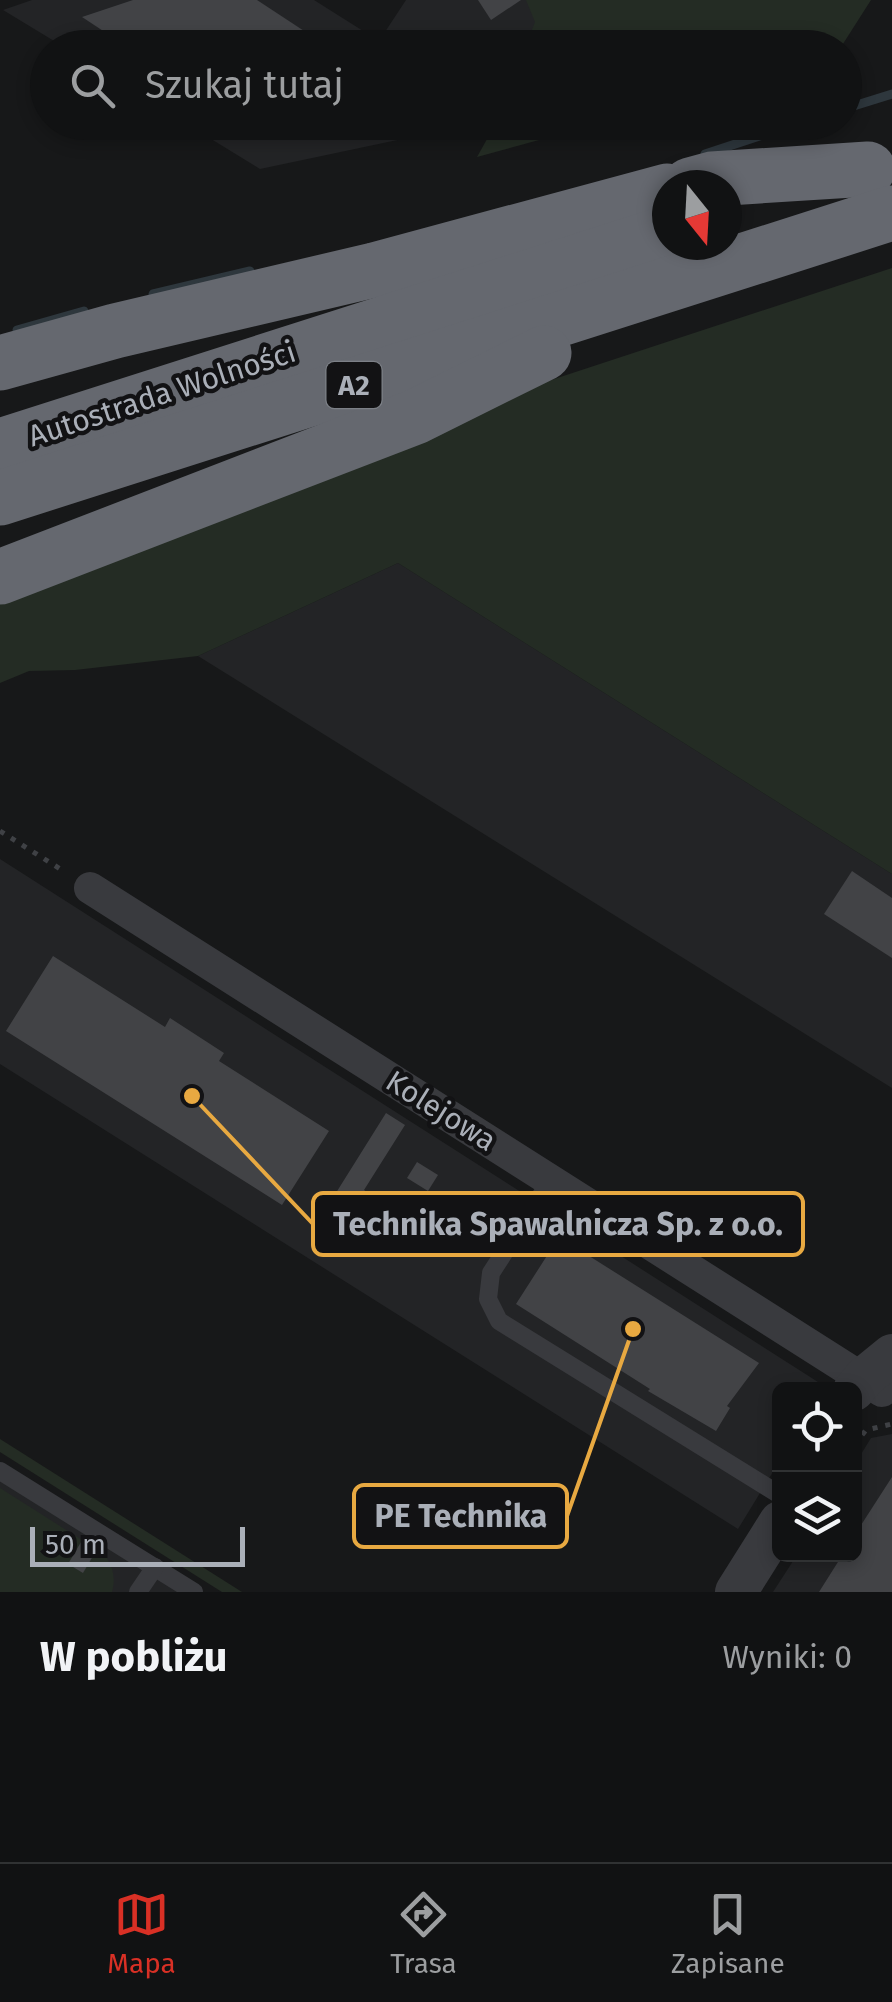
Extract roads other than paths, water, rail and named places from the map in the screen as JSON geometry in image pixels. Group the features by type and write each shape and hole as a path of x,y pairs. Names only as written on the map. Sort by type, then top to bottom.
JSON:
{"highway":[{"path":"742,179 884,181"},
{"path":"742,211 884,181"},
{"name":"Autostrada Wolności","path":"0,498 708,272 884,181"},
{"path":"0,363 115,330 374,270 652,195"},
{"name":"Autostrada Wolności","path":"0,446 652,238"},
{"path":"0,578 415,417 708,272"}],"street":[{"name":"Kolejowa","path":"90,888 876,1390"},
{"path":"736,1592 772,1535"}],"lane":[{"path":"550,1180 491,1273 488,1299 499,1320 772,1490"},
{"path":"0,1471 194,1592"},
{"path":"138,1592 155,1567"}],"waterway":[{"path":"862,103 892,94"},
{"path":"705,154 747,140"},
{"path":"153,294 250,271"},
{"path":"17,330 84,311"}],"place":[{"name":"Technika Spawalnicza Sp. z o.o.","path":"192,1096"},
{"name":"PE Technika","path":"633,1329"}]}
